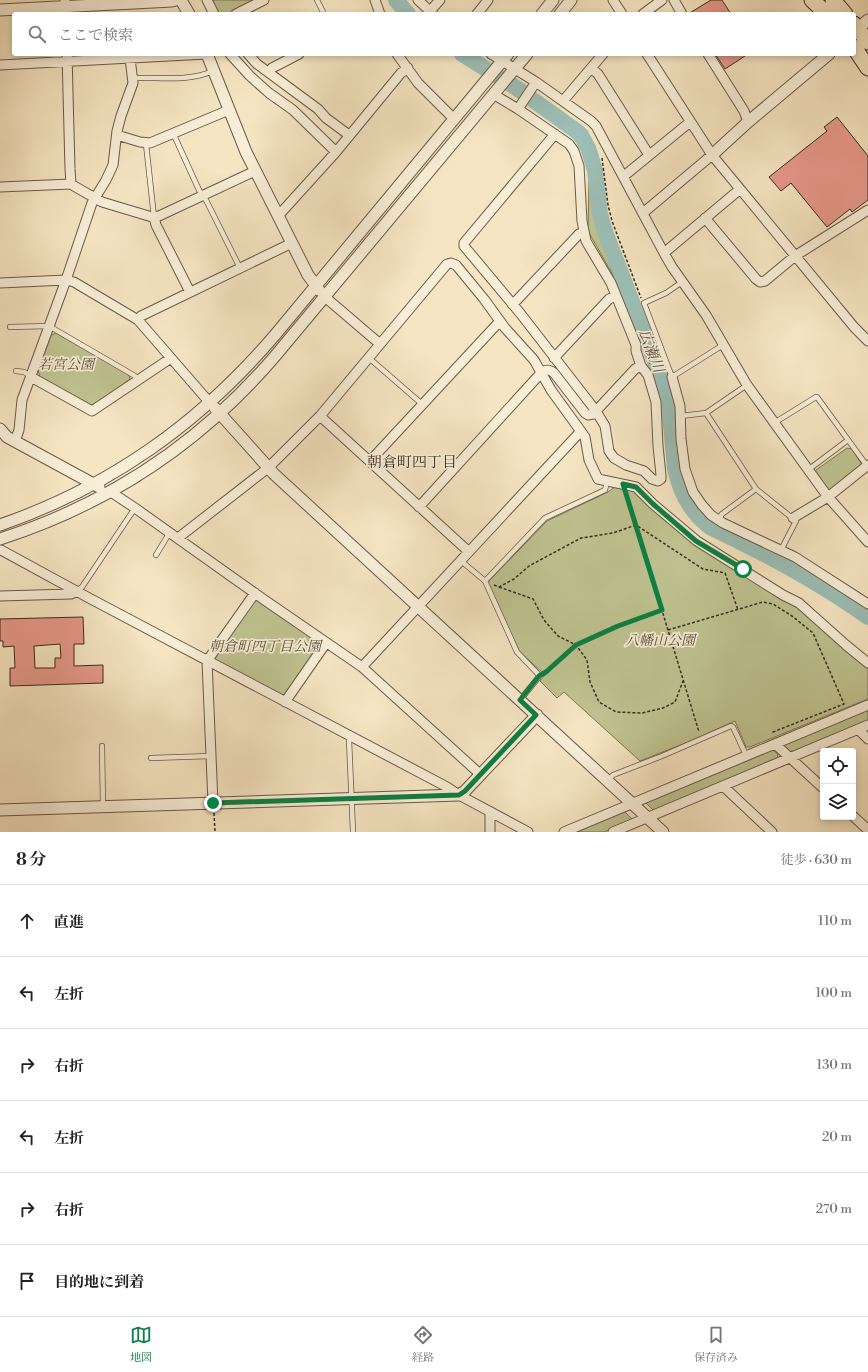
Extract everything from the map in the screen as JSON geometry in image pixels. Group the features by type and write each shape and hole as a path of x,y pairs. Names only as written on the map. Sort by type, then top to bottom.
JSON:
{"main road":[{"path":"812,0 825,12"},
{"path":"833,0 843,12"},
{"path":"859,26 868,42"},
{"path":"856,50 868,68"}],"street":[{"path":"0,10 176,0"},
{"path":"181,0 188,12"},
{"path":"207,0 213,12"},
{"path":"240,12 264,0"},
{"path":"375,0 379,12"},
{"path":"418,0 431,12 440,0"},
{"path":"478,12 488,0"},
{"path":"544,12 553,0"},
{"path":"562,12 571,0"},
{"path":"613,0 621,12"},
{"path":"646,12 662,0"},
{"path":"674,0 681,12"},
{"path":"0,65 67,57 130,58 168,56"},
{"path":"208,56 246,152 308,275 325,297 380,344"},
{"path":"232,56 250,76 269,93 293,110 336,152"},
{"path":"250,56 257,64 318,109 326,118 349,136"},
{"path":"269,73 272,68 296,56"},
{"path":"399,56 418,83 454,119"},
{"path":"1,545 110,492 161,460 220,414 264,370 525,56"},
{"path":"563,101 601,56"},
{"path":"648,56 712,155 739,190 796,256 854,327 868,341"},
{"path":"709,56 744,111 748,122"},
{"path":"643,213 827,56"},
{"path":"67,57 71,184"},
{"path":"15,441 19,430 22,400 95,198 112,170 121,116 133,83 130,58"},
{"path":"0,524 51,505 94,485 139,457 210,403 254,360 503,60 512,71 533,86 563,101 591,120 596,126 664,253 682,282 706,314 747,385 828,497 868,542"},
{"path":"278,216 336,152 401,73 408,68"},
{"path":"591,68 598,74 649,156"},
{"path":"519,107 533,86"},
{"path":"495,91 569,144 574,151 578,162 584,233 590,250 606,274 616,296 636,345 636,351 648,375 656,402 661,475 661,479 658,480 654,480 644,471 626,465 614,458 609,450 605,426 596,411 512,304 466,249 464,243 555,134"},
{"path":"117,135 146,144 229,110"},
{"path":"624,176 690,122"},
{"path":"0,187 71,184 102,202 142,215 154,217 159,216 255,170"},
{"path":"664,253 739,190"},
{"path":"705,218 760,282 765,281 796,256 868,210"},
{"path":"154,217 156,225 190,292"},
{"path":"512,304 578,234 584,233"},
{"path":"138,320 141,316 292,243"},
{"path":"174,535 268,468 320,416 449,263 456,265 484,298 500,321 532,356 551,390 581,430 585,439 589,460 600,480 636,487 676,524 707,548 783,595 799,603 868,663"},
{"path":"0,283 66,280 74,282 138,320 268,468 663,832"},
{"path":"554,358 609,299 616,296"},
{"path":"370,461 500,321"},
{"path":"31,377 92,411 171,358"},
{"path":"419,507 545,370 550,370 585,413 590,415 596,411 635,369 643,365"},
{"path":"672,377 678,397 681,416 681,439 687,477 698,499 707,511 718,520 781,550 824,575 868,604"},
{"path":"320,416 468,551"},
{"path":"0,429 7,437 94,485 110,492 135,508 362,667 480,775"},
{"path":"362,667 581,430"},
{"path":"793,518 828,497 868,466"},
{"path":"1,545 77,591 447,787 528,832"},
{"path":"0,596 64,594 77,591"},
{"path":"213,803 207,661 255,593"},
{"path":"286,702 326,643"},
{"path":"564,832 868,705"},
{"path":"0,810 459,795 465,791 536,715"},
{"path":"614,832 868,725"},
{"path":"858,729 868,739"},
{"path":"775,744 820,785"},
{"path":"723,786 772,832"},
{"path":"490,832 491,812"},
{"path":"856,819 868,830"}],"lane":[{"path":"317,0 323,12"},
{"path":"133,78 192,77 204,75 213,71"},
{"path":"174,133 202,195 240,268"},
{"path":"146,144 154,217"},
{"path":"682,282 666,293 644,303 672,377 723,345"},
{"path":"10,327 49,326 135,376 138,380"},
{"path":"369,358 422,404"},
{"path":"16,371 24,372 31,377"},
{"path":"681,416 706,413 747,385"},
{"path":"774,423 817,397 868,466"},
{"path":"706,413 756,488 796,521 796,524 781,550"},
{"path":"808,470 848,440"},
{"path":"485,581 544,518 605,490 607,482"},
{"path":"718,520 722,514 756,488"},
{"path":"77,591 82,587 135,508"},
{"path":"156,554 174,535"},
{"path":"460,560 485,581 517,652 538,673 539,676 520,700"},
{"path":"607,781 613,775 662,756 731,726 733,727 746,755"},
{"path":"351,736 352,832"},
{"path":"102,746 103,807"},
{"path":"151,758 211,756"}],"path":[{"path":"601,153 608,205 612,221 644,303"},
{"path":"643,365 662,358"},
{"path":"623,484 702,739"},
{"path":"499,587 514,579 529,566 581,538 613,533 636,525"},
{"path":"636,525 702,569 725,574 738,610"},
{"path":"485,581 533,599 544,620 558,636 576,645 587,660 590,682 598,702 616,712 642,713 663,708 675,702 684,680"},
{"path":"668,630 763,602 774,604 813,633 844,704 773,732 775,744"},
{"path":"539,676 546,672 576,645 618,626 662,610"},
{"path":"213,803 215,832"}],"green space":[{"path":"211,0 262,0 238,12 217,12"},
{"path":"589,181 599,233 614,277 588,231"},
{"name":"若宮公園","path":"56,333 129,375 130,379 96,405 89,405 40,377 38,371 51,335"},
{"path":"847,448 852,449 862,465 830,491 827,490 815,474 816,470"},
{"name":"八幡山公園","path":"616,486 634,489 728,563 783,601 795,605 868,669 868,699 750,747 746,747 735,721 640,761 564,692 557,698 540,681 545,675 519,651 488,584 489,581 547,521 608,492"},
{"name":"朝倉町四丁目公園","path":"256,596 322,644 284,698 212,659"},
{"path":"868,710 868,721 797,752 789,752 784,749 784,745"},
{"path":"773,750 778,754 777,759 654,811 645,802"},
{"path":"624,811 633,820 604,832 576,832"}],"building":[{"path":"711,0 722,0 730,12 691,12"},
{"path":"716,56 745,56 725,69"},
{"path":"837,117 868,156 868,200 852,212 850,209 827,227 791,183 781,191 769,177 827,131 824,127"},
{"path":"83,617 84,644 74,644 74,666 103,665 103,683 10,686 10,668 15,668 14,646 3,647 3,641 0,641 0,619","holes":["60,644 61,658 55,658 55,668 35,668 34,646"]}],"waterway":[{"name":"広瀬川","path":"396,0 406,12"},
{"name":"広瀬川","path":"465,56 515,87 575,130 581,135 588,148 595,171 600,214 604,229 666,390 669,403 675,468 683,493 691,508 710,527 791,569 868,617"}],"district":[{"name":"朝倉町四丁目","path":"412,462"}],"route":[{"path":"213,803 459,795 465,791 536,715 520,700 539,676 546,672 576,645 618,626 662,610 623,484 636,487 653,504 696,541 743,569"}]}
